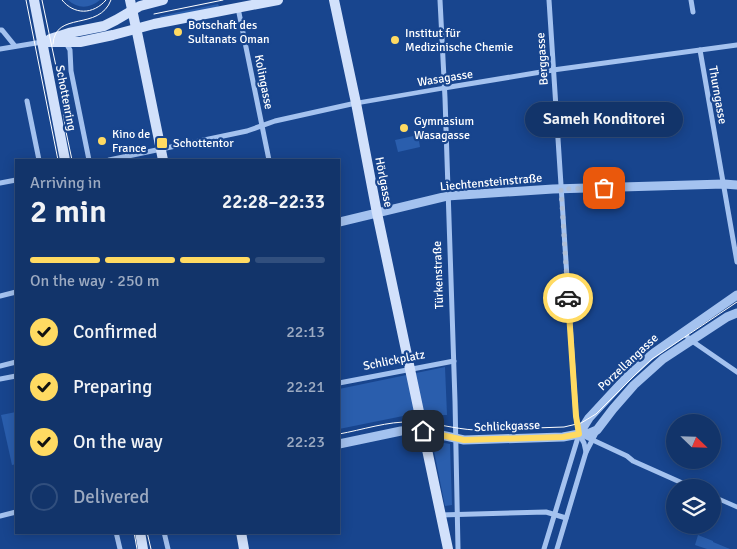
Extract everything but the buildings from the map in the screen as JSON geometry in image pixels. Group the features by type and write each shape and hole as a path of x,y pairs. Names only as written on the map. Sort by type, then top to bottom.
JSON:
{"main road":[{"name":"Schottenring","path":"34,0 65,159"},
{"path":"131,5 140,6 163,0"},
{"path":"42,42 80,42 154,24 278,0"},
{"name":"Hörlgasse","path":"334,0 410,369"},
{"path":"42,42 69,33 104,26 116,20 131,5"},
{"path":"131,5 162,155"},
{"path":"410,369 448,549"},
{"path":"140,534 143,549"},
{"path":"241,534 244,549"}],"street":[{"name":"Türkenstraße","path":"440,0 454,361 458,549"},
{"name":"Berggasse","path":"549,0 576,416 579,434 586,452"},
{"path":"691,0 693,12"},
{"name":"Kolingasse","path":"238,8 269,159"},
{"path":"0,30 15,46"},
{"path":"0,49 42,42"},
{"name":"Schottenring","path":"66,42 70,50 71,71 89,159"},
{"name":"Wasagasse","path":"120,159 162,155 247,131 275,121 356,103 553,70 737,45"},
{"name":"Thurngasse","path":"700,50 737,262"},
{"path":"27,102 39,159"},
{"path":"0,183 15,180"},
{"name":"Liechtensteinstraße","path":"340,222 448,196 561,189 737,185"},
{"path":"0,296 15,292"},
{"name":"Porzellangasse","path":"579,434 589,418 650,355 737,295"},
{"name":"Porzellangasse","path":"597,430 634,385 663,359 727,317 737,313"},
{"path":"682,332 737,372"},
{"name":"Schlickplatz","path":"340,383 454,361"},
{"path":"0,366 15,362"},
{"path":"0,379 15,376"},
{"path":"557,549 586,452 594,441 597,430"},
{"name":"Schlickgasse","path":"423,431 464,440 563,437 590,433 597,430"},
{"path":"340,444 401,431 423,431"},
{"path":"544,549 579,434 673,479"},
{"path":"721,500 737,507"},
{"path":"0,516 15,512"},
{"path":"440,515 546,512 566,518"},
{"path":"116,534 120,549"},
{"path":"164,534 168,549"}],"shaded area":[{"path":"68,0 100,0 84,7"},
{"path":"218,4 219,6 212,9 161,19 160,16"},
{"path":"418,135 420,147 398,152 395,140"},
{"path":"445,367 447,415 408,415 340,429 340,389"},
{"path":"15,412 15,464 12,465 1,415"},
{"path":"432,441 450,444 452,505 445,506"},
{"path":"698,535 730,549 707,549 695,545"}],"tram line":[{"path":"26,0 58,159"},
{"path":"42,0 61,90 65,127 72,159"},
{"path":"62,0 78,11 90,11 106,0"},
{"path":"53,44 56,34 61,27 97,16 105,10 111,0"},
{"path":"154,14 223,0"},
{"path":"340,434 384,424 403,422 420,422 475,430 564,427 581,423 596,414 652,359 737,302"},
{"path":"134,534 137,549"},
{"path":"147,534 151,549"}],"way so far":[{"path":"568,298 561,189 604,188"}],"place":[{"name":"Botschaft des Sultanats Oman","path":"178,32"},
{"name":"Institut für Medizinische Chemie","path":"395,40"},
{"name":"Gymnasium Wasagasse","path":"404,128"},
{"name":"Kino de France","path":"102,141"},
{"name":"Schottentor","path":"162,143"},
{"name":"Sameh Konditorei","path":"604,188"}],"route":[{"path":"423,431 464,440 563,437 579,434 576,416 568,298"}]}
